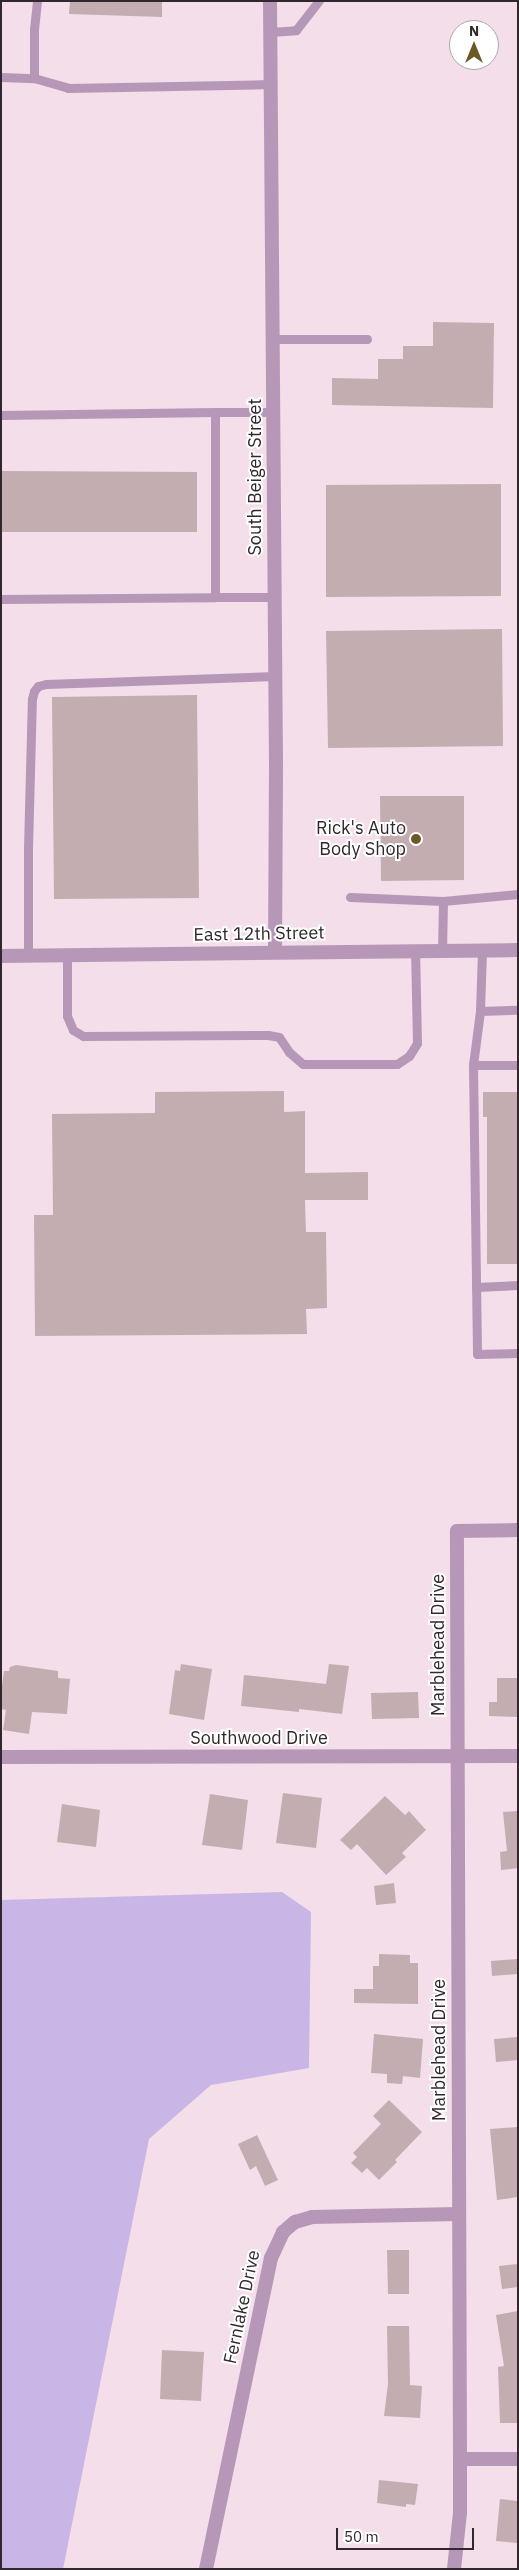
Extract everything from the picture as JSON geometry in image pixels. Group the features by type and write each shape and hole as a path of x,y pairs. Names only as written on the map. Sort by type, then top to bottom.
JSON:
{"street":[{"name":"South Beiger Street","path":"270,1 275,952"},
{"name":"East 12th Street","path":"1,956 518,950"},
{"name":"Marblehead Drive","path":"454,2569 460,2513 457,1531 518,1530"},
{"name":"Southwood Drive","path":"1,1757 518,1756"},
{"name":"Fernlake Drive","path":"206,2569 271,2258 283,2232 295,2222 312,2217 459,2214"},
{"path":"460,2459 518,2459"}],"lane":[{"path":"34,78 34,29 37,1"},
{"path":"270,32 296,30 319,1"},
{"path":"1,77 34,78 68,88 270,84"},
{"path":"272,340 367,339"},
{"path":"214,412 214,597"},
{"path":"1,415 273,412"},
{"path":"1,598 274,597"},
{"path":"28,955 28,848 32,699 34,691 38,686 46,684 275,676"},
{"path":"350,897 443,901 518,894"},
{"path":"442,951 443,901"},
{"path":"482,950 480,1011 473,1065 477,1354 518,1353"},
{"path":"67,955 67,1016 73,1030 83,1036 268,1035 279,1037 288,1052 303,1064 397,1064 409,1056 417,1043 415,951"},
{"path":"480,1011 518,1010"},
{"path":"473,1065 518,1065"},
{"path":"476,1287 518,1285"}],"shaded area":[{"path":"282,1892 311,1912 309,2068 211,2085 149,2139 63,2569 1,2569 1,1900"}],"building":[{"path":"70,1 162,1 162,17 69,14"},
{"path":"433,322 494,323 493,408 332,405 332,378 378,379 378,359 403,359 403,346 433,346"},
{"path":"1,471 197,472 197,532 1,532"},
{"path":"501,484 501,596 326,597 326,485"},
{"path":"502,629 503,746 328,748 326,631"},
{"path":"197,695 199,898 54,899 52,697"},
{"path":"380,796 464,796 464,880 381,881"},
{"path":"284,1091 284,1112 305,1111 305,1173 368,1172 368,1200 305,1200 306,1232 326,1232 327,1308 306,1309 307,1334 35,1336 34,1215 53,1215 52,1114 155,1113 155,1092"},
{"path":"483,1092 518,1092 518,1264 487,1264 487,1117 483,1117"},
{"path":"181,1664 212,1669 204,1720 169,1714 175,1670 180,1671"},
{"path":"329,1664 349,1666 342,1714 299,1709 299,1712 241,1706 244,1675 326,1684"},
{"path":"16,1665 58,1671 58,1678 70,1679 67,1714 32,1712 29,1734 3,1730 6,1710 1,1709 4,1671 9,1671 10,1667"},
{"path":"497,1678 518,1678 518,1717 489,1716 489,1702 497,1702"},
{"path":"418,1692 419,1718 372,1719 371,1693"},
{"path":"283,1793 322,1798 316,1848 276,1843"},
{"path":"210,1794 248,1800 242,1850 202,1845"},
{"path":"385,1796 405,1815 409,1811 426,1830 402,1853 406,1857 386,1875 357,1844 351,1850 340,1840"},
{"path":"62,1804 100,1810 96,1847 57,1842"},
{"path":"517,1811 518,1868 501,1870 500,1852 507,1851 503,1812"},
{"path":"394,1883 396,1903 376,1905 374,1886"},
{"path":"379,1954 410,1955 410,1963 418,1963 418,2004 354,2003 354,1989 373,1989 373,1966 379,1966"},
{"path":"518,1959 518,1974 492,1976 491,1961"},
{"path":"374,2034 423,2039 420,2078 403,2076 402,2084 387,2083 387,2074 371,2073"},
{"path":"518,2037 518,2060 496,2062 494,2039"},
{"path":"389,2100 422,2132 379,2180 367,2168 362,2173 351,2163 357,2157 353,2153 381,2124 373,2116"},
{"path":"518,2127 518,2197 497,2200 490,2129"},
{"path":"257,2135 278,2180 265,2186 256,2166 250,2170 238,2144"},
{"path":"387,2250 409,2250 409,2294 388,2294"},
{"path":"518,2264 518,2287 502,2289 499,2266"},
{"path":"518,2311 518,2423 500,2423 498,2367 504,2366 496,2315"},
{"path":"387,2326 409,2326 410,2385 422,2386 420,2418 384,2416 388,2384"},
{"path":"162,2350 204,2352 201,2401 160,2399"},
{"path":"379,2480 418,2484 415,2505 406,2504 406,2507 377,2503"},
{"path":"500,2499 518,2501 517,2543 496,2541"}],"place":[{"name":"Rick's Auto Body Shop","path":"416,839"}]}
